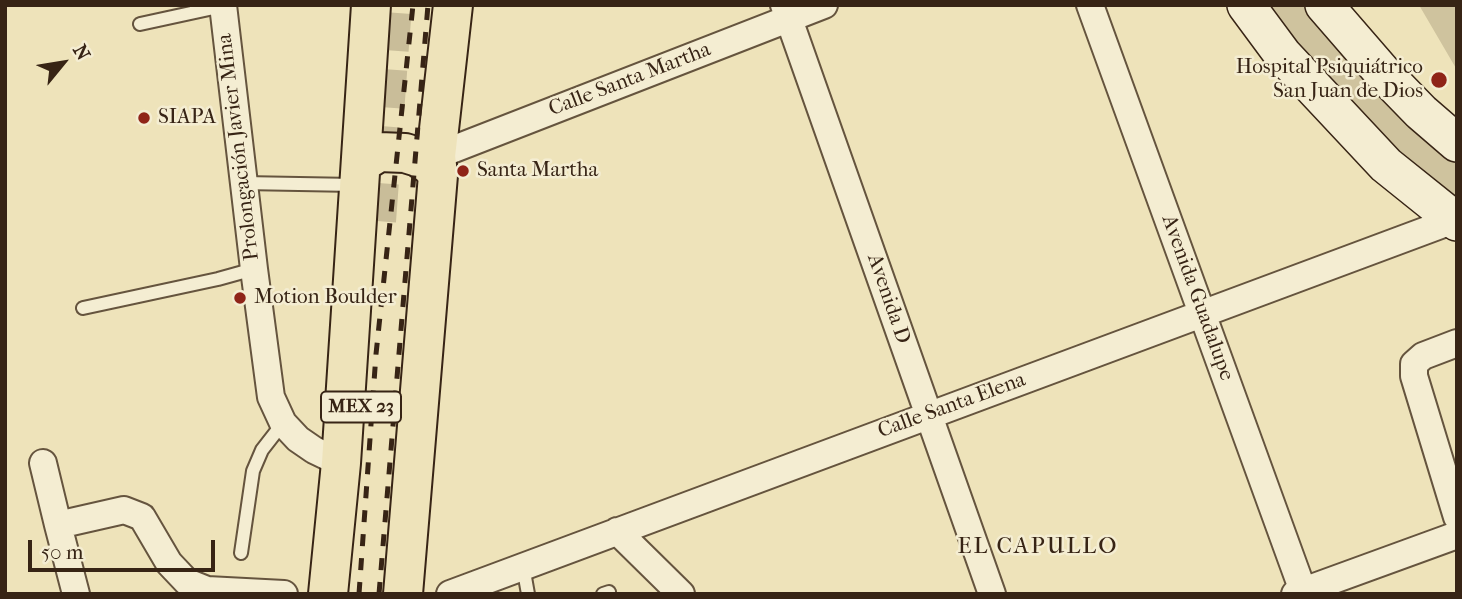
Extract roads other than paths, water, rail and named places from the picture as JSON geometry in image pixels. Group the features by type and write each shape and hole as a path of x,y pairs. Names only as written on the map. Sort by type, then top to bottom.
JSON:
{"main road":[{"path":"328,594 341,463 371,5"},
{"path":"406,590 437,165 453,5"},
{"path":"1245,5 1283,55 1386,165 1455,221"},
{"path":"1324,5 1383,73 1421,112 1457,143"},
{"path":"360,174 379,152 405,153 430,165 437,165"},
{"name":"MEX 23","path":"345,594 377,221"},
{"name":"MEX 23","path":"406,590 419,224"}],"street":[{"name":"Calle Santa Martha","path":"437,165 787,12 824,5"},
{"name":"Avenida Guadalupe","path":"1090,5 1202,313 1299,592"},
{"name":"Prolongación Javier Mina","path":"223,6 271,397 283,423 298,439 341,463"},
{"name":"Avenida D","path":"787,12 992,594"},
{"name":"Calle Santa Elena","path":"450,594 1455,221"},
{"path":"1457,343 1423,356 1414,364 1414,376 1457,517"},
{"path":"43,463 76,594"},
{"path":"58,525 124,510 142,517 169,563 187,582 207,590 284,594"},
{"path":"617,531 681,594"},
{"path":"1299,592 1457,535"}],"lane":[{"path":"140,24 223,6"},
{"path":"243,183 360,174"},
{"path":"83,308 254,269"},
{"path":"241,553 253,471 262,450 283,423"},
{"path":"523,566 528,594"}],"tunnel":[{"path":"377,221 393,5"}],"railway":[{"path":"359,594 376,354 413,5"},
{"path":"379,594 428,5"}],"place":[{"name":"Hospital Psiquiátrico San Juan de Dios","path":"1439,80"},
{"name":"SIAPA","path":"144,118"},
{"name":"Santa Martha","path":"463,171"},
{"name":"Motion Boulder","path":"240,298"}],"district":[{"name":"EL CAPULLO","path":"1038,547"}]}
